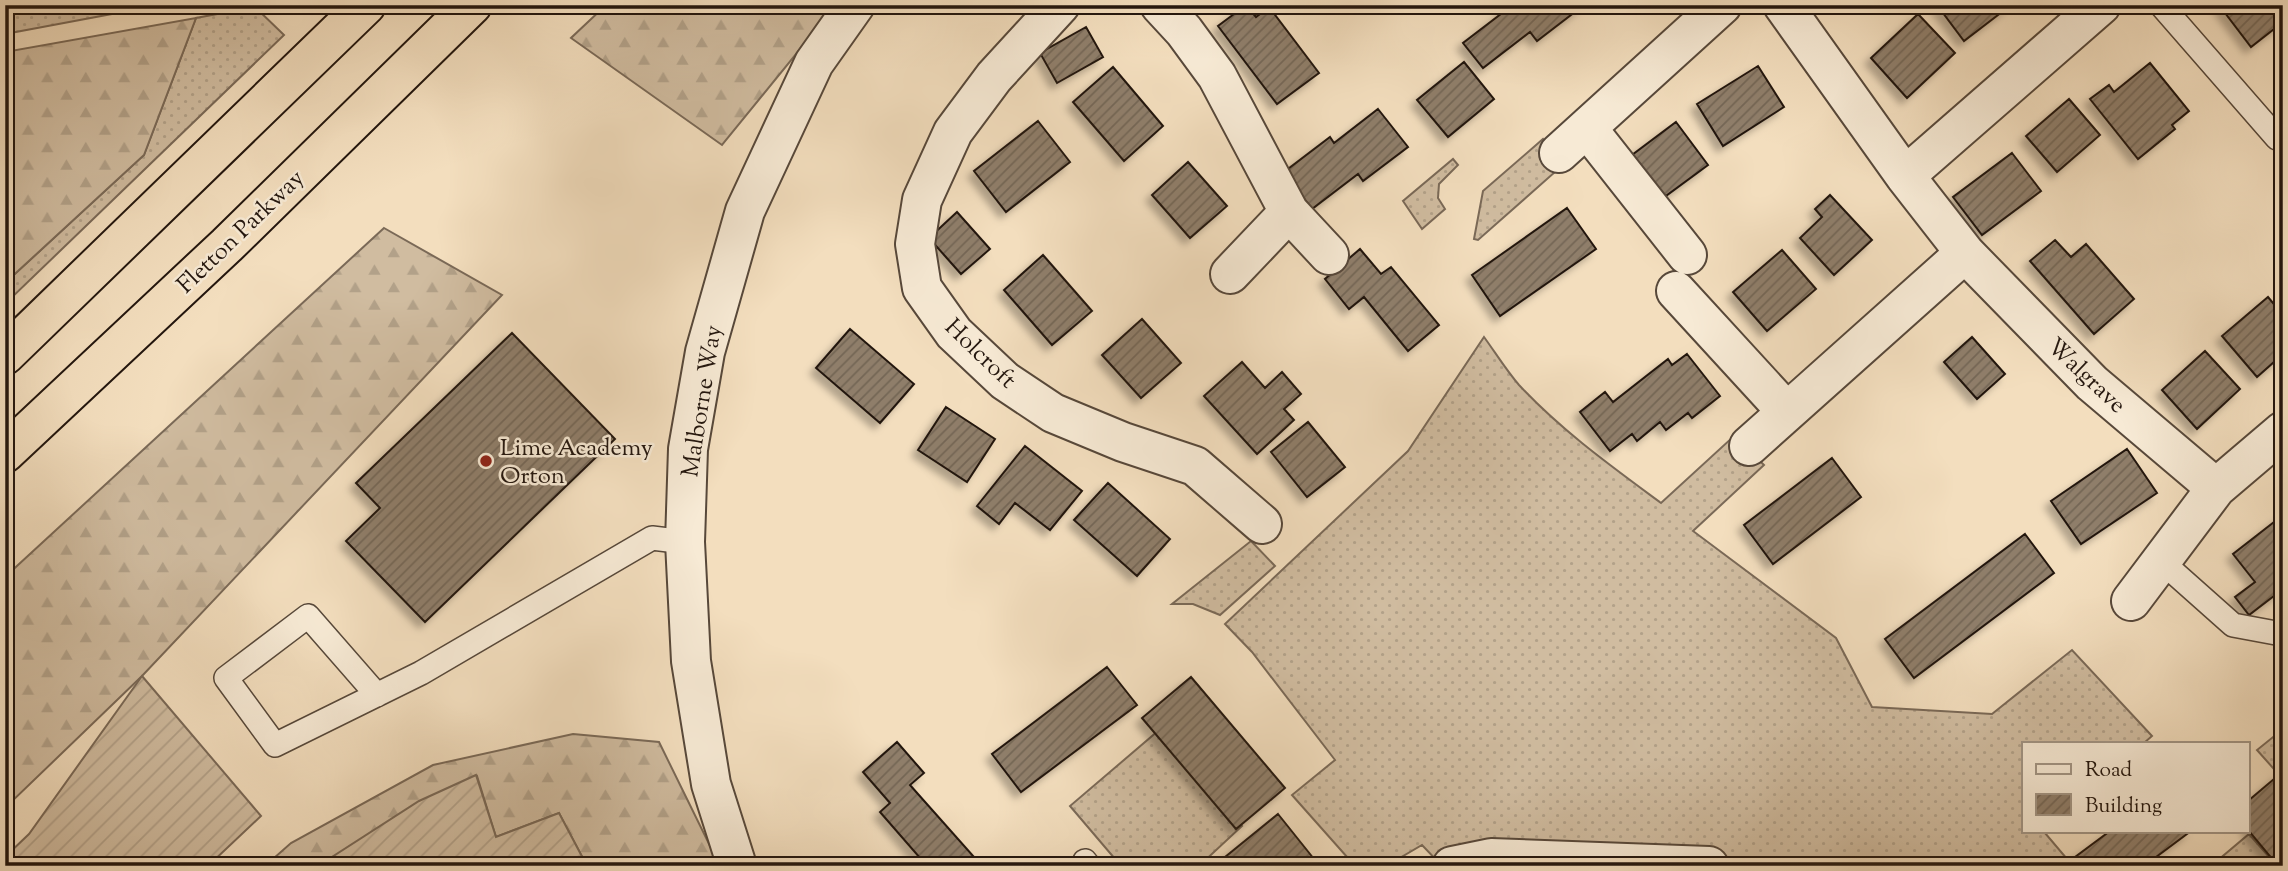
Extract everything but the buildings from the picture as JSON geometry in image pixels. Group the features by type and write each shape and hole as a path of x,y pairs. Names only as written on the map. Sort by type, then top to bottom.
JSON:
{"highway":[{"path":"5,355 366,5"},
{"name":"Fletton Parkway","path":"5,453 227,245 472,5"}],"street":[{"name":"Malborne Way","path":"737,866 711,784 691,661 685,542 688,449 705,352 745,211 814,63 855,5"},
{"name":"Holcroft","path":"1060,5 994,77 953,132 922,200 915,244 922,288 954,333 1005,381 1053,413 1123,442 1195,466 1262,524"},
{"path":"1160,5 1184,31 1217,76 1289,212 1329,255"},
{"path":"1559,153 1723,5"},
{"name":"Walgrave","path":"1783,5 1905,176 1965,253 2092,383 2216,488"},
{"path":"1905,176 2101,5"},
{"path":"1587,128 1681,273 1786,411"},
{"path":"1230,274 1289,212"},
{"path":"1749,446 1965,253"},
{"path":"2131,601 2216,488 2283,431"},
{"path":"1452,866 1491,859 1709,866"}],"lane":[{"path":"2161,5 2277,138 2283,140"},
{"path":"377,695 308,615 226,678 275,745 377,695 421,673 652,538 685,542"},
{"path":"2161,561 2233,625 2276,632"}],"green space":[{"path":"5,5 160,5 5,34"},
{"path":"606,5 836,5 722,145 571,38"},
{"path":"255,7 284,35 5,304 5,283 144,155 196,18"},
{"path":"196,18 144,155 5,283 5,52"},
{"path":"1543,139 1564,164 1478,240 1474,239 1483,191"},
{"path":"1453,159 1458,165 1439,184 1438,198 1445,209 1422,229 1403,201"},
{"path":"384,228 502,295 142,676 5,808 5,577"},
{"path":"1484,337 1519,385 1552,418 1661,503 1734,436 1764,465 1693,531 1836,638 1872,707 1992,714 2072,650 2152,736 2145,742 2022,742 2022,832 2046,832 2073,866 1442,866 1422,845 1386,866 1355,866 1292,795 1335,760 1252,652 1225,624 1408,451"},
{"path":"1251,541 1275,566 1220,615 1193,604 1172,604"},
{"path":"142,676 261,816 208,866 5,866 5,857 29,834"},
{"path":"2283,729 2283,776 2281,777 2257,750"},
{"path":"1158,731 1242,826 1199,866 1121,866 1070,806"},
{"path":"573,734 659,742 715,856 716,866 587,866 559,813 496,837 477,776 318,866 265,866 291,843 433,765"},
{"path":"476,775 496,837 559,813 587,866 318,866 419,801"},
{"path":"2249,834 2277,866 2211,866"}],"place":[{"name":"Lime Academy Orton","path":"486,461"}]}
